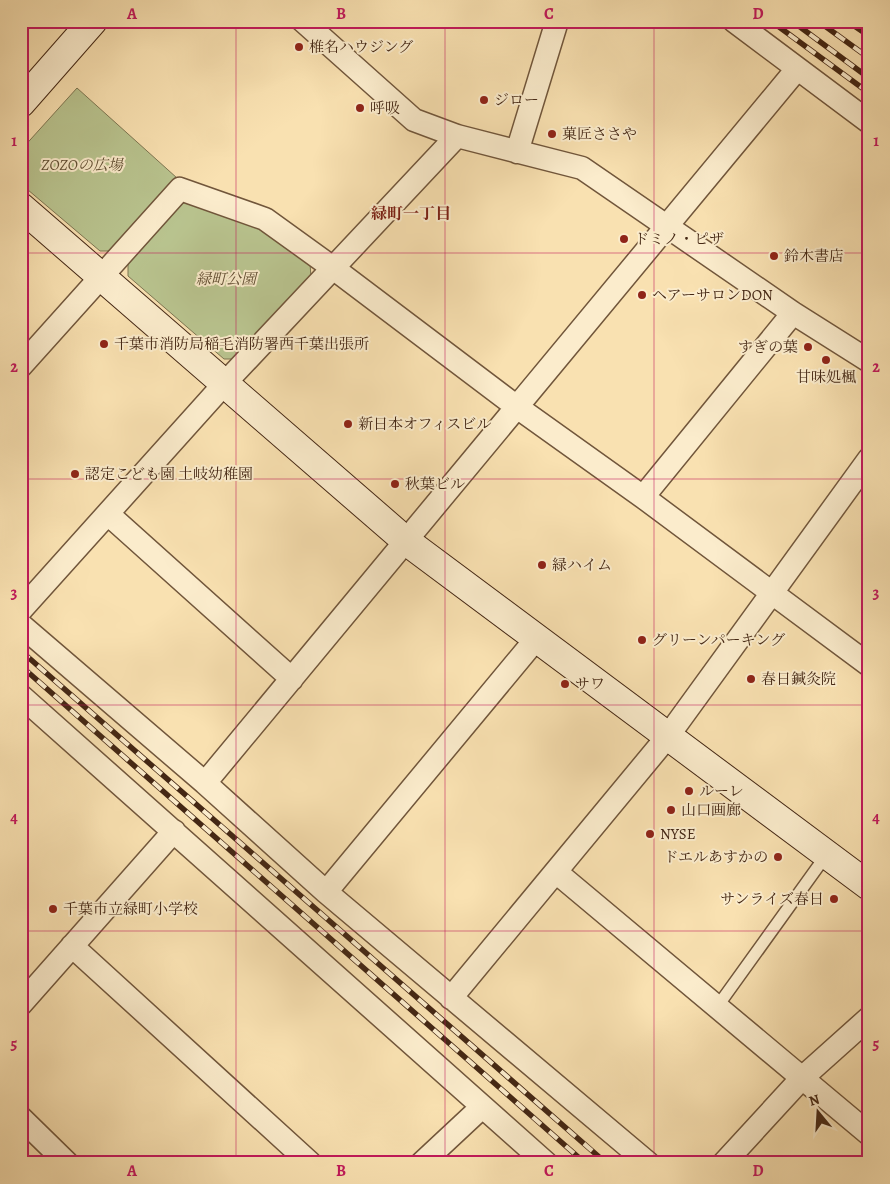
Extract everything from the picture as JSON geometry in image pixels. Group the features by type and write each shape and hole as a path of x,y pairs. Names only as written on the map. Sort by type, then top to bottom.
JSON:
{"street":[{"path":"21,103 93,21"},
{"path":"517,152 557,21"},
{"path":"734,21 869,122"},
{"path":"316,25 414,120 457,136 582,168 793,313 869,361"},
{"path":"205,783 797,69"},
{"path":"21,610 225,383 457,136"},
{"path":"21,366 180,189 265,219 333,268 516,407 643,497 869,664"},
{"path":"21,207 406,541 869,886"},
{"path":"643,497 793,313"},
{"path":"451,998 668,736 869,459"},
{"path":"108,514 292,679"},
{"path":"21,625 205,783 326,892 648,1163"},
{"path":"326,892 536,639"},
{"path":"21,696 546,1163"},
{"path":"21,1004 174,831"},
{"path":"556,872 869,1134"},
{"path":"72,946 310,1163"},
{"path":"724,1163 802,1078 869,1018"},
{"path":"422,1163 482,1107"},
{"path":"21,1118 67,1163"}],"lane":[{"path":"717,1007 827,854"}],"green space":[{"name":"ZOZOの広場","path":"77,88 177,178 114,251 100,251 21,184 21,150"},
{"name":"緑町公園","path":"189,201 262,227 310,263 311,278 237,359 224,359 128,276 128,261 180,204"}],"railway":[{"path":"771,21 869,93"},
{"path":"792,21 869,78"},
{"path":"818,21 869,58"},
{"path":"847,21 869,36"},
{"path":"21,651 606,1163"},
{"path":"21,666 585,1163"}],"place":[{"name":"椎名ハウジング","path":"299,47"},
{"name":"ジロー","path":"484,100"},
{"name":"呼吸","path":"360,108"},
{"name":"菓匠ささや","path":"552,134"},
{"name":"ドミノ・ピザ","path":"624,239"},
{"name":"鈴木書店","path":"774,256"},
{"name":"ヘアーサロンDON","path":"642,295"},
{"name":"千葉市消防局稲毛消防署西千葉出張所","path":"104,344"},
{"name":"すぎの葉","path":"808,347"},
{"name":"甘味処楓","path":"826,360"},
{"name":"新日本オフィスビル","path":"348,424"},
{"name":"認定こども園 土岐幼稚園","path":"75,474"},
{"name":"秋葉ビル","path":"395,484"},
{"name":"緑ハイム","path":"542,565"},
{"name":"グリーンパーキング","path":"642,640"},
{"name":"春日鍼灸院","path":"751,679"},
{"name":"サワ","path":"565,684"},
{"name":"ルーレ","path":"689,791"},
{"name":"山口画廊","path":"671,810"},
{"name":"NYSE","path":"650,834"},
{"name":"ドエルあすかの","path":"778,857"},
{"name":"サンライズ春日","path":"834,899"},
{"name":"千葉市立緑町小学校","path":"53,909"}],"district":[{"name":"緑町一丁目","path":"411,213"}]}
